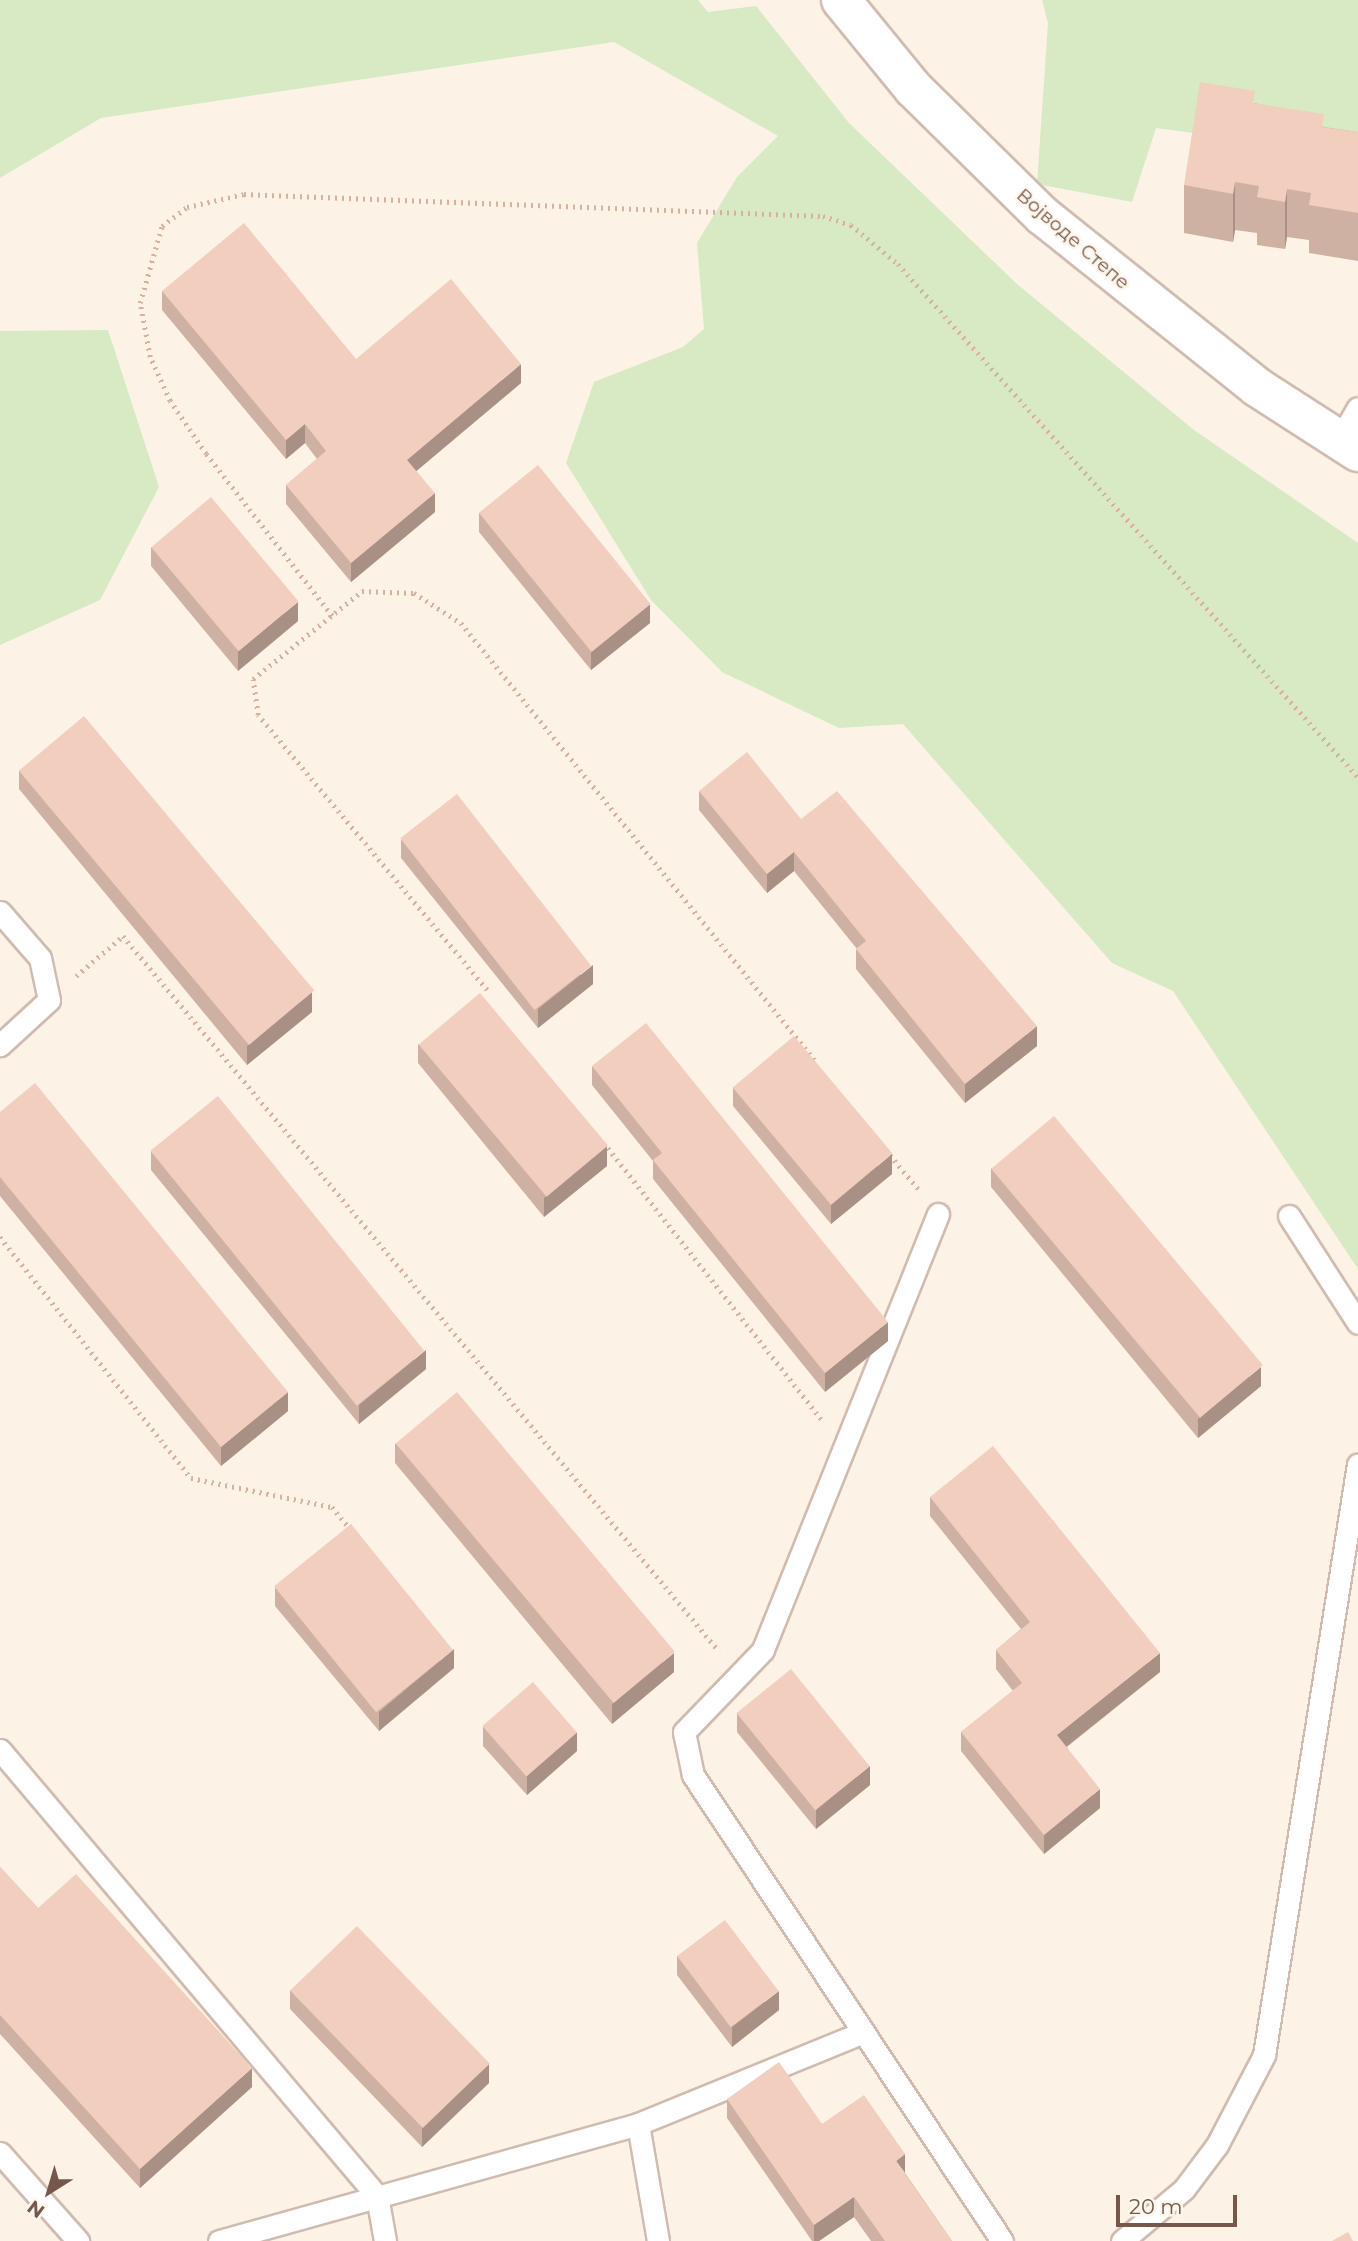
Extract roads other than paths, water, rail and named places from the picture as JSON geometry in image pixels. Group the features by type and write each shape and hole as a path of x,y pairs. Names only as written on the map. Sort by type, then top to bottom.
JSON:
{"street":[{"name":"Војводе Степе","path":"841,0 913,88 1043,216 1212,354 1348,447"}],"lane":[{"name":"Војводе Степе","path":"1348,447 1358,408"},
{"path":"0,912 40,958 49,1000 0,1045"},
{"path":"938,1214 763,1650 684,1732 692,1775 1002,2241"},
{"path":"1289,1216 1358,1322"},
{"path":"1122,2241 1184,2189 1217,2145 1264,2055 1358,1464"},
{"path":"0,1750 377,2196 385,2241"},
{"path":"219,2241 638,2124 863,2032"},
{"path":"638,2124 658,2241"},
{"path":"0,2153 78,2241"}]}
